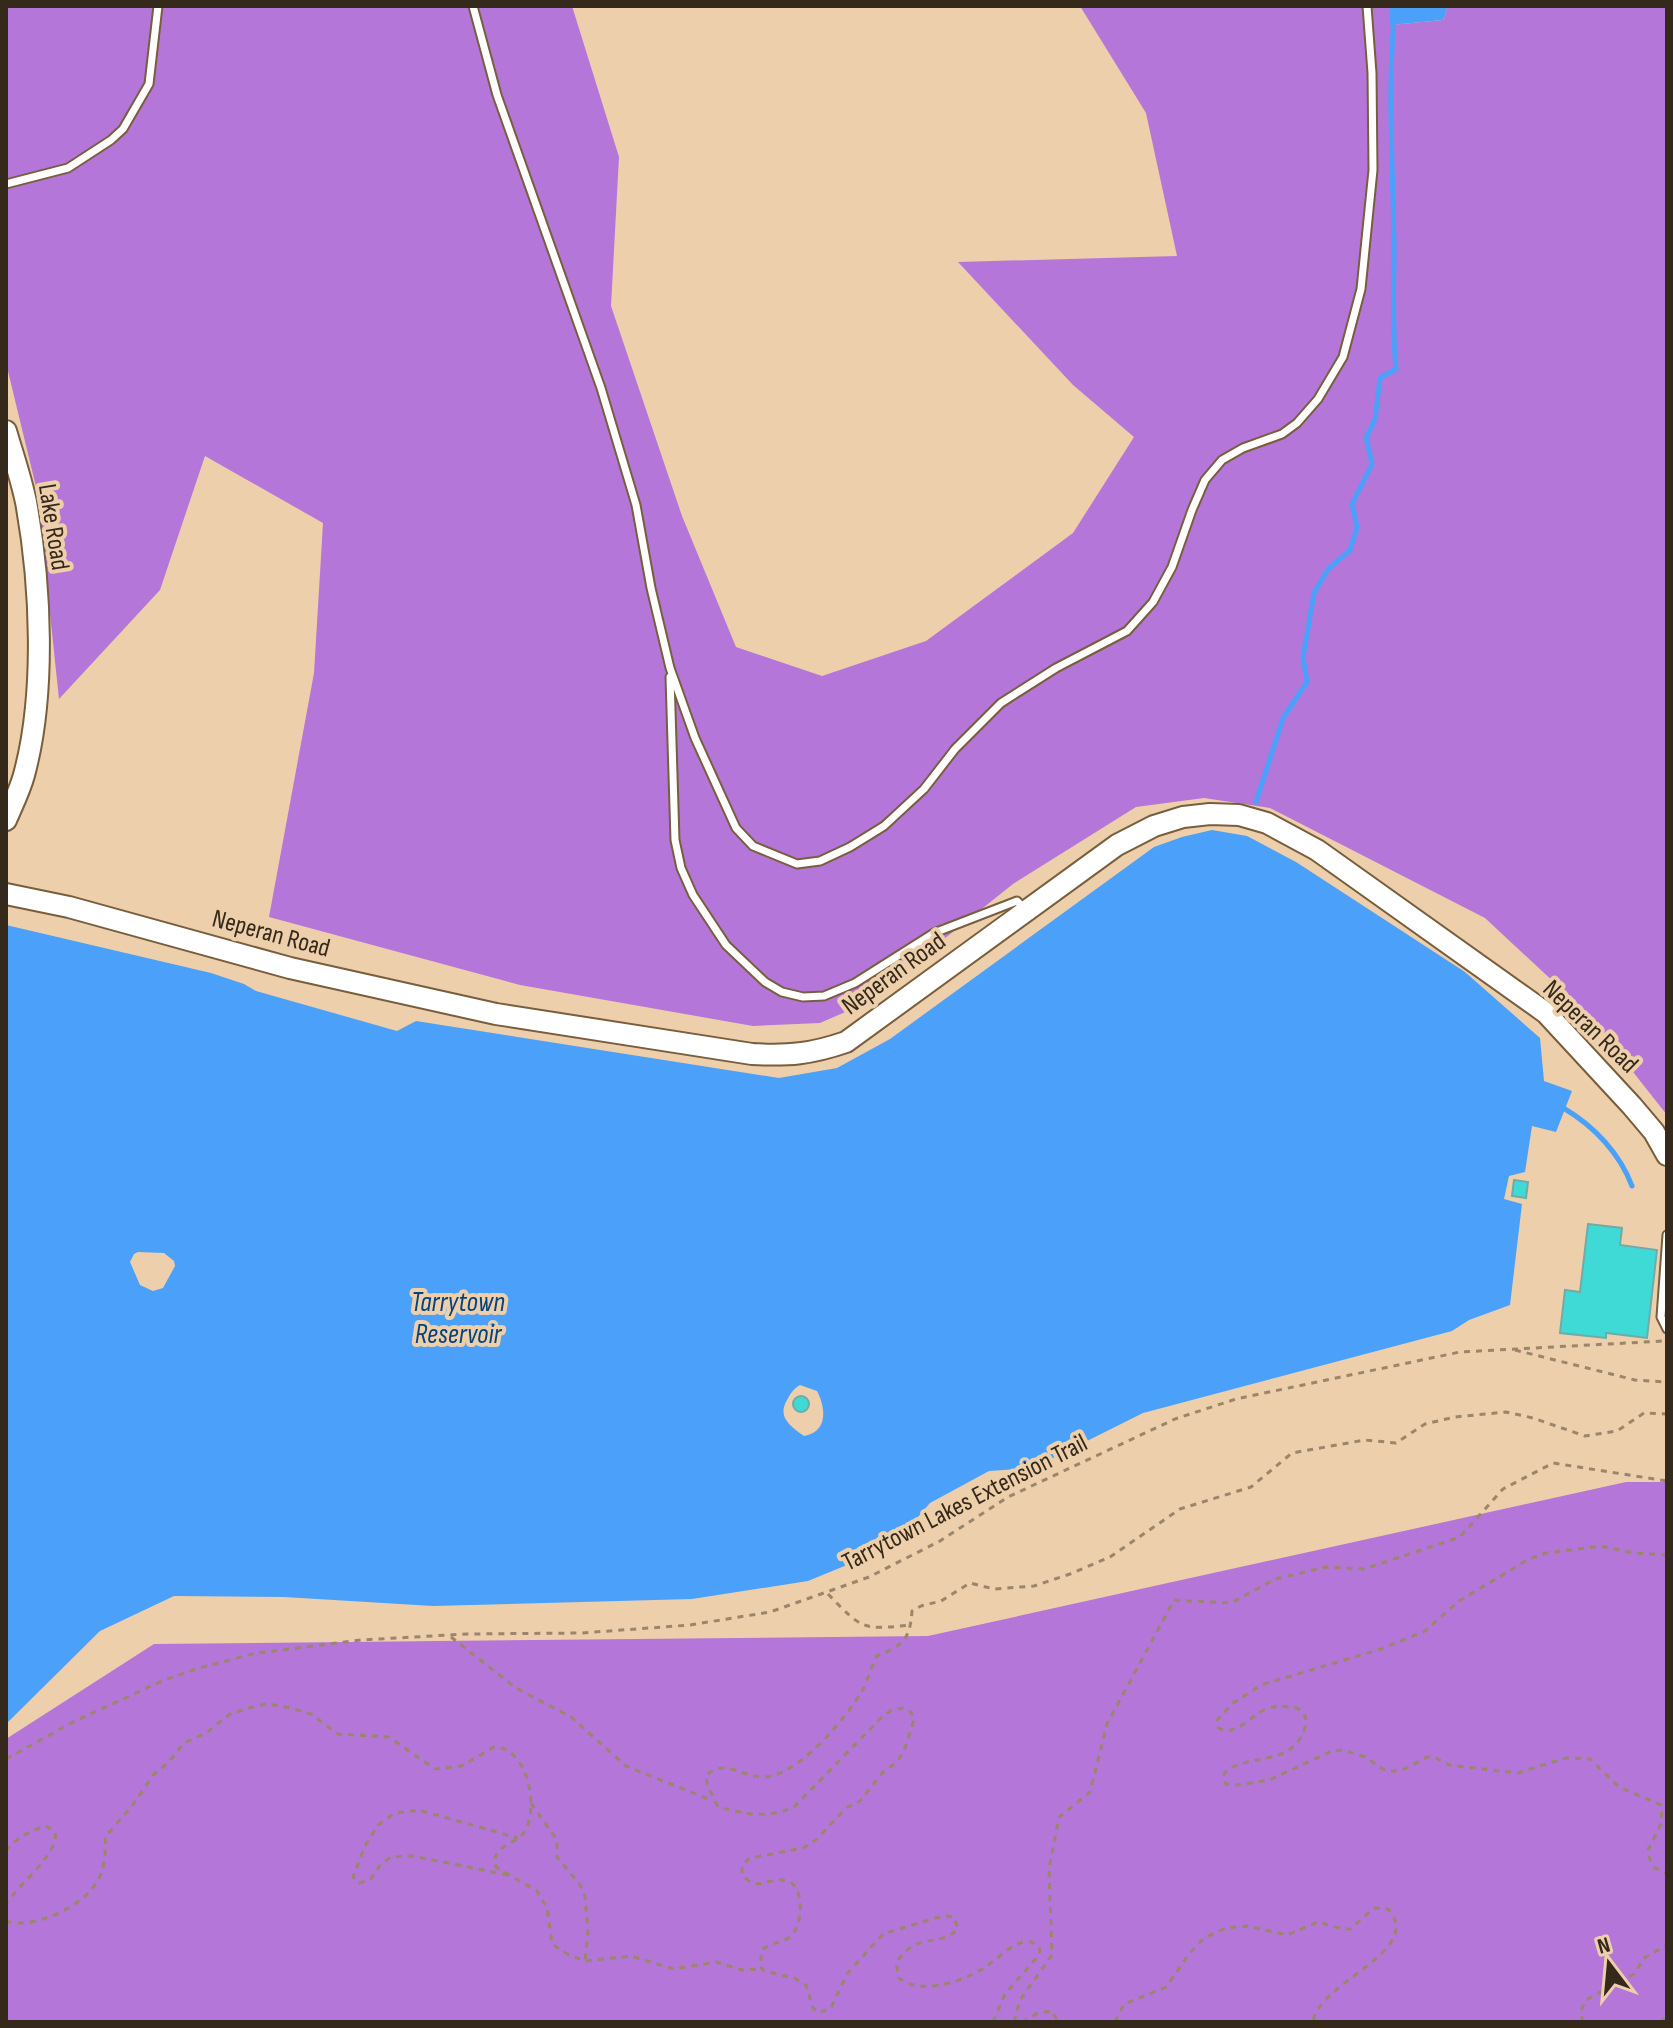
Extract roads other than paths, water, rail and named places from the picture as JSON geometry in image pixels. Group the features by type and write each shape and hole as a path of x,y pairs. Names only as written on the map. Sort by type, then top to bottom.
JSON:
{"street":[{"name":"Lake Road","path":"6,431 25,499 32,542 38,645 34,715 24,776 6,820"},
{"name":"Neperan Road","path":"6,894 69,907 290,968 496,1014 752,1054 789,1056 816,1052 846,1042 1117,845 1154,826 1183,817 1239,815 1267,823 1317,850 1546,1013 1632,1106 1654,1132 1667,1155"}],"lane":[{"path":"6,184 68,168 123,129 149,84 158,6"},
{"path":"473,6 497,95 601,388 636,505 670,668 715,787 736,828 753,846 797,864 820,861 884,826 924,789 955,749 1001,703 1056,668 1127,631 1153,602 1172,567 1205,480 1222,460 1243,448 1282,434 1297,423 1318,399 1343,357 1361,289 1373,170 1372,73 1367,6"},
{"path":"670,668 675,840 681,868 693,895 726,945 765,982 782,992 803,997 824,996 855,983 934,933 1017,901 1025,910"},
{"path":"1667,1235 1661,1317 1667,1329"}],"water":[{"path":"1390,6 1448,6 1443,20 1390,25"},
{"name":"Tarrytown Reservoir","path":"1212,830 1247,836 1296,862 1465,972 1540,1038 1544,1081 1572,1091 1556,1132 1532,1126 1525,1172 1509,1176 1504,1199 1522,1204 1510,1305 1469,1320 1452,1331 1143,1413 1033,1468 989,1471 930,1503 893,1546 808,1581 692,1599 433,1606 284,1597 174,1596 100,1631 6,1724 6,925 211,973 256,991 397,1031 416,1021 779,1078 837,1068 890,1039 1154,847","holes":["138,1252 164,1253 174,1261 175,1266 163,1288 153,1291 140,1285 130,1262","800,1385 817,1391 823,1412 817,1430 804,1436 790,1425 783,1411 790,1395"]}],"waterway":[{"path":"1256,802 1283,718 1307,682 1303,657 1314,593 1328,569 1350,550 1357,527 1352,504 1372,464 1366,438 1375,419 1380,378 1396,369 1391,96 1395,6"},
{"path":"1565,1109 1605,1142 1621,1163 1632,1186"}]}
